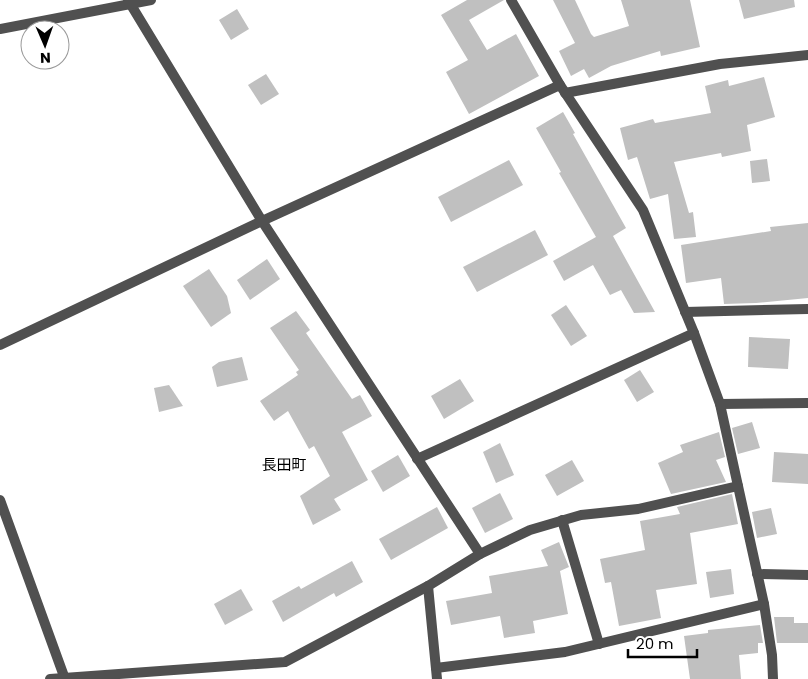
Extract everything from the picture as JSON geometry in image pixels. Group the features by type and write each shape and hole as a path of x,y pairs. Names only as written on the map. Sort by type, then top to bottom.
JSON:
{"street":[{"path":"0,29 129,2 151,0"},
{"path":"511,0 563,89 643,210 694,333 720,404 764,604 772,655 773,679"},
{"path":"129,2 262,221 480,554"},
{"path":"0,345 262,221 563,89 720,64 808,55"},
{"path":"685,312 808,309"},
{"path":"417,459 694,333"},
{"path":"720,404 808,403"},
{"path":"50,679 285,662 428,586 480,554 530,530 581,515 638,509 738,486"},
{"path":"0,500 65,678"},
{"path":"562,520 599,644"},
{"path":"757,574 808,576"},
{"path":"428,586 437,674 565,652 764,604"}],"building":[{"path":"467,0 504,0 469,20 487,50 516,34 539,76 469,114 446,72 468,60 441,15"},
{"path":"553,0 575,0 594,37 629,26 621,0 690,0 700,47 661,56 660,51 611,66 589,78 584,69 571,76 559,51 575,43"},
{"path":"739,0 794,0 795,7 744,19"},
{"path":"237,9 249,29 231,40 219,20"},
{"path":"266,74 279,94 261,105 248,85"},
{"path":"764,77 775,117 747,125 751,151 722,157 721,153 674,162 689,213 693,212 696,237 674,239 668,194 650,199 637,157 628,160 620,128 653,119 655,123 711,113 705,86 728,80 729,86"},
{"path":"563,112 575,133 573,134 626,228 613,236 655,312 634,313 621,290 610,295 593,265 564,281 553,261 596,237 559,173 561,172 536,128"},
{"path":"767,159 770,181 752,183 750,161"},
{"path":"509,160 523,185 451,222 438,197"},
{"path":"808,223 808,298 724,304 721,278 686,283 681,245 771,231 770,227"},
{"path":"535,230 548,255 477,292 463,267"},
{"path":"267,259 280,279 250,300 237,280"},
{"path":"209,269 227,296 231,313 211,327 183,286"},
{"path":"566,305 587,336 571,346 551,315"},
{"path":"296,311 310,330 306,333 352,399 360,395 372,416 342,432 368,480 334,499 341,510 313,525 300,496 330,476 314,446 309,449 288,411 274,421 260,401 298,375 296,372 299,370 270,328"},
{"path":"749,337 790,339 788,369 748,367"},
{"path":"242,357 248,380 217,387 212,367 219,362"},
{"path":"640,370 654,392 637,402 624,380"},
{"path":"460,379 474,401 444,419 431,396"},
{"path":"169,385 183,406 159,412 154,388"},
{"path":"752,422 760,448 738,454 732,428"},
{"path":"719,432 725,457 716,460 726,482 671,494 658,463 683,452 680,445"},
{"path":"500,443 514,475 496,483 483,452"},
{"path":"774,452 808,454 808,484 772,482"},
{"path":"398,455 410,476 383,492 371,471"},
{"path":"572,460 584,481 557,496 545,475"},
{"path":"500,493 513,519 485,533 472,508"},
{"path":"732,494 738,524 690,533 697,584 656,590 661,618 619,626 611,582 605,583 600,559 645,550 640,521 680,514 677,507"},
{"path":"437,507 448,528 391,560 379,539"},
{"path":"771,508 777,534 757,538 752,512"},
{"path":"559,542 569,567 560,571 568,614 533,621 535,633 504,638 500,616 451,625 446,601 492,593 489,576 548,566 541,550"},
{"path":"352,561 363,582 336,597 334,593 283,622 272,601 299,586 301,589"},
{"path":"731,569 734,594 710,598 706,572"},
{"path":"241,589 253,610 225,625 214,604"},
{"path":"774,617 794,617 794,623 808,623 808,643 777,643"},
{"path":"760,625 763,643 758,643 758,653 739,655 741,679 690,679 684,636 708,633 708,630"}],"district":[{"name":"長田町","path":"284,465"}]}
